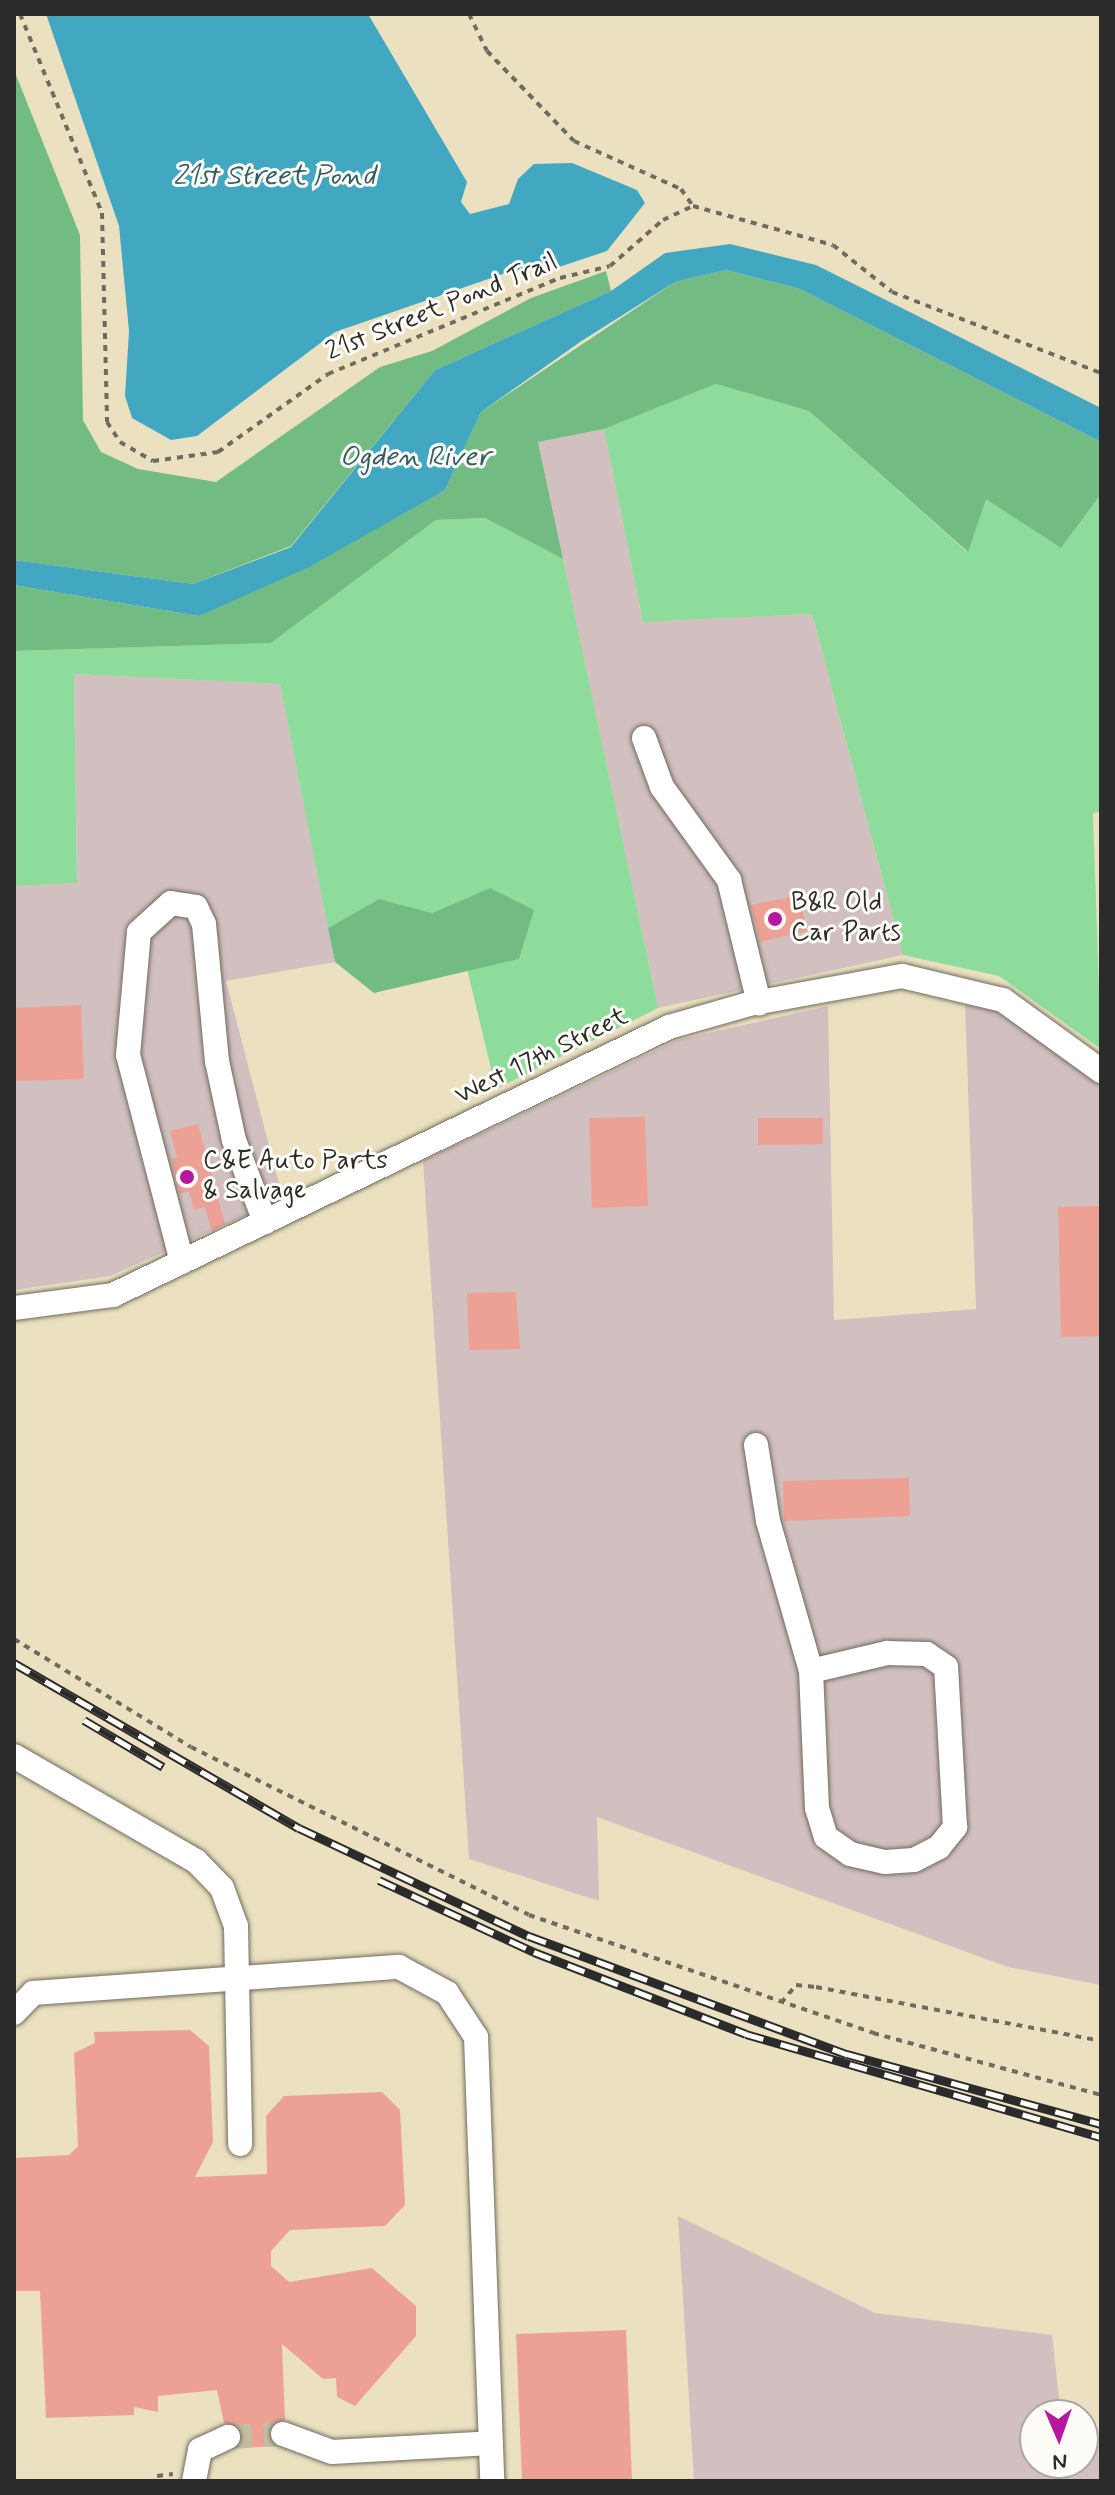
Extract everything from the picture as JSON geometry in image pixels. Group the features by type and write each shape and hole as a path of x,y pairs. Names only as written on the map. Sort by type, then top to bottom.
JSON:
{"street":[{"path":"644,738 662,787 729,880 759,1003"},
{"path":"182,1262 128,1055 139,932 171,903 196,907 204,924 217,1061 234,1140 265,1222"},
{"name":"West 17th Street","path":"14,1308 113,1295 669,1027 759,1003 902,976 1003,1000 1101,1071"},
{"path":"756,1445 768,1521 811,1671 817,1808 826,1837 850,1854 885,1862 914,1860 939,1847 955,1827 946,1667 927,1654 887,1653 811,1671"},
{"path":"14,1756 196,1861 222,1888 236,1926 240,2144"},
{"path":"14,2013 33,1993 399,1967 447,1993 476,2037 492,2481"},
{"path":"283,2434 332,2452 491,2443"},
{"path":"194,2481 200,2450 228,2437"}],"path":[{"name":"21st Street Pond Trail","path":"20,14 102,213 107,422 120,442 153,461 218,452 328,374 560,278 610,266 663,220 693,206"},
{"path":"469,14 487,51 563,132 681,189 693,206 833,245 892,292 1101,373"},
{"path":"14,1639 191,1747 529,1915 616,1939 781,2003 1101,2095"},
{"path":"781,2003 796,1985 816,1987 1101,2041"}],"shaded area":[{"path":"604,429 643,622 812,614 903,955 658,1008 538,442"},
{"path":"74,674 280,684 335,962 226,981 283,1199 110,1276 14,1290 14,886 77,883"},
{"path":"965,1005 996,1010 1101,1085 1101,1985 1008,1967 597,1817 599,1901 469,1859 423,1161 678,1040 828,1006 834,1320 976,1309"},
{"path":"678,2216 875,2313 1052,2335 1059,2399 1019,2399 1019,2479 1099,2479 1101,2440 1101,2481 694,2481"}],"green space":[{"path":"14,70 80,235 83,420 101,452 138,469 216,482 380,367 432,351 531,298 606,271 611,291 435,370 291,546 193,584 14,560"},
{"path":"726,270 800,289 1101,442 1101,494 1061,548 986,499 968,552 809,411 716,384 604,429 538,442 563,559 485,518 436,520 271,643 14,651 14,585 199,616 445,490 481,412 675,282"},
{"path":"716,384 809,411 967,552 986,498 1061,548 1101,494 1101,812 1093,813 1101,1049 999,976 903,955 812,614 643,622 604,429"},
{"path":"485,518 563,559 658,1008 496,1089 467,969 519,959 490,888 432,913 379,899 328,928 280,684 74,674 77,883 14,886 14,651 271,643 436,520"},
{"path":"490,888 534,910 519,959 374,993 335,962 328,928 379,899 432,913"}],"water":[{"name":"21st Street Pond","path":"46,14 368,14 467,182 461,202 470,214 509,204 518,179 534,164 572,163 637,190 645,203 607,251 553,269 514,270 335,332 197,436 171,440 132,418 125,396 129,331 119,226"},
{"name":"Ogden River","path":"730,244 816,265 1101,408 1101,442 800,289 726,270 675,282 580,342 481,412 445,490 309,567 199,616 14,585 14,560 193,584 291,547 435,370 611,291 665,253"}],"building":[{"name":"B&R Old Car Parts","path":"799,895 807,931 760,942 751,905"},
{"path":"81,1005 84,1079 14,1081 14,1008"},
{"path":"645,1117 648,1206 592,1208 589,1118"},
{"path":"758,1118 823,1118 823,1144 758,1145"},
{"name":"C&E Auto Parts & Salvage","path":"198,1124 225,1224 212,1231 205,1207 194,1210 189,1191 180,1194 171,1159 177,1157 170,1131"},
{"path":"1101,1206 1101,1336 1061,1337 1058,1207"},
{"path":"516,1292 520,1349 469,1350 467,1293"},
{"path":"909,1478 910,1516 784,1521 783,1481"},
{"path":"190,2030 209,2046 213,2142 195,2177 267,2174 266,2116 284,2096 382,2092 400,2110 405,2205 385,2226 290,2230 271,2251 271,2266 289,2282 372,2268 416,2306 416,2336 355,2406 337,2397 336,2378 323,2379 282,2344 285,2420 273,2423 268,2436 275,2446 238,2448 242,2431 224,2423 217,2390 158,2396 158,2412 134,2407 134,2415 46,2418 40,2291 14,2291 14,2158 69,2155 78,2146 74,2053 95,2043 94,2032"},
{"path":"626,2330 632,2481 522,2481 516,2334"}],"tunnel":[{"path":"228,2437 283,2434"}],"railway":[{"path":"14,1663 299,1828 529,1936 847,2054 1101,2124"},
{"path":"84,1720 163,1767"},
{"path":"379,1880 534,1952 746,2034 1101,2137"}],"place":[{"name":"B&R Old Car Parts","path":"775,919"},
{"name":"C&E Auto Parts & Salvage","path":"187,1177"}]}
